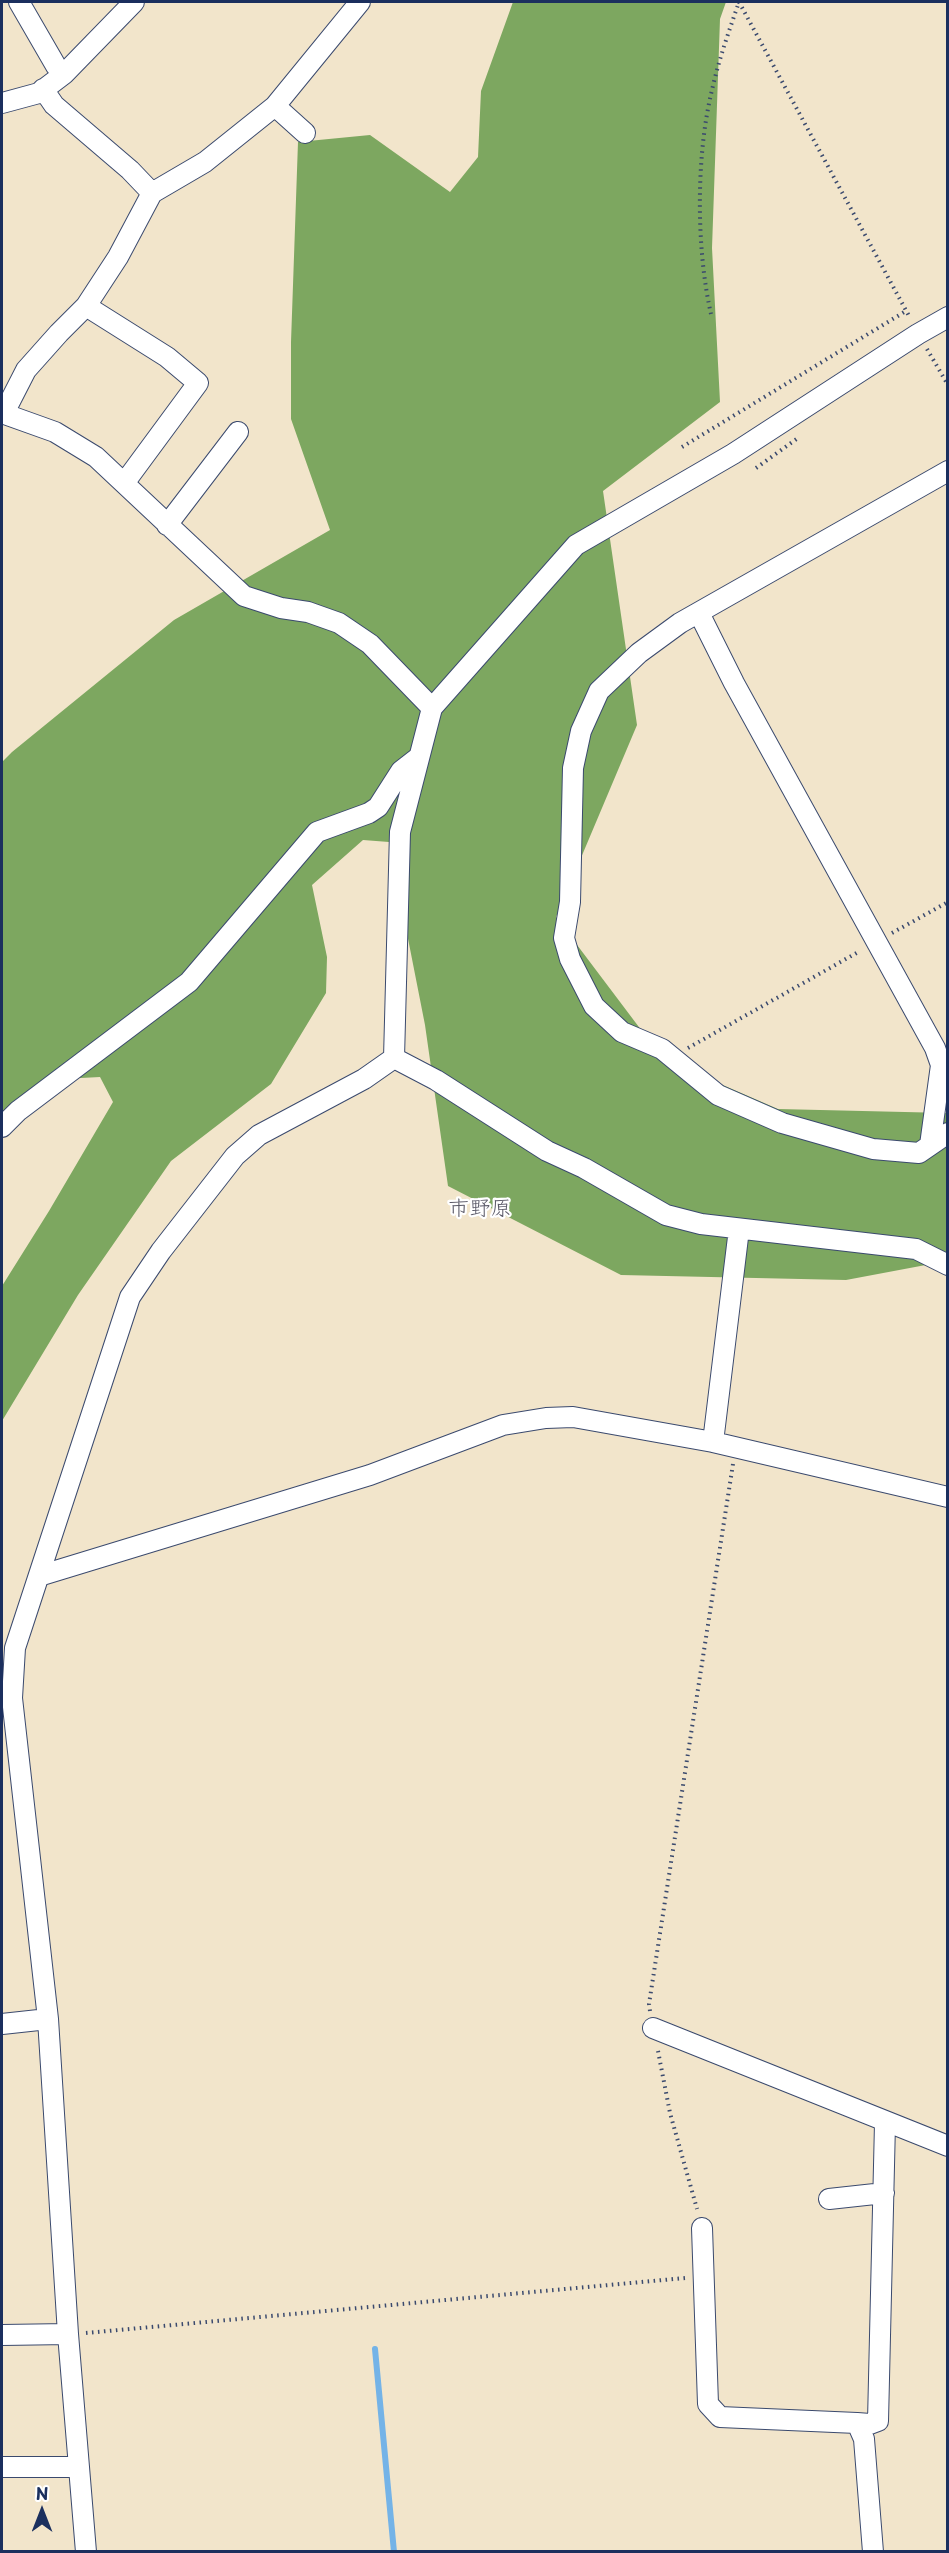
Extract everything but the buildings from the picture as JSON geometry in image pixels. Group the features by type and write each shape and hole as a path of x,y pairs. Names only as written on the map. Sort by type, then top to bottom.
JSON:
{"street":[{"path":"19,2 56,66 64,74"},
{"path":"2,102 39,93 64,74 134,2"},
{"path":"360,2 275,106 205,162 152,193 118,257 86,306 26,370 3,413 55,432 96,457 244,596 281,608 308,612 339,623 370,644 432,708"},
{"path":"43,89 54,105 130,170 152,193"},
{"path":"275,106 304,133"},
{"path":"86,306 167,357 198,383 125,482"},
{"path":"394,1058 400,832 432,708 576,545 733,454 948,317"},
{"path":"168,525 238,432"},
{"path":"948,471 680,623 639,653 599,691 581,731 573,768 570,902 564,938 570,959 594,1006 622,1032 662,1049 718,1095 782,1123 873,1149 919,1153 948,1133"},
{"path":"699,613 734,683 878,941 941,1046 941,1065 930,1145"},
{"path":"2,1127 18,1112 189,982 317,832 369,813 378,807 401,771 419,757"},
{"path":"394,1058 436,1080 547,1151 584,1168 666,1215 701,1224 916,1249 948,1265"},
{"path":"86,2552 68,2334 48,2019 12,1698 15,1648 130,1296 161,1251 235,1156 259,1135 364,1079 394,1058"},
{"path":"713,1442 739,1229"},
{"path":"39,1575 370,1475 503,1425 546,1418 573,1417 713,1442 948,1497"},
{"path":"2,2024 48,2019"},
{"path":"653,2028 885,2123 948,2146"},
{"path":"702,2228 708,2404 720,2417 870,2424 878,2421 885,2123"},
{"path":"828,2199 884,2193"},
{"path":"2,2335 68,2334"},
{"path":"857,2423 864,2439 873,2552"},
{"path":"2,2467 78,2467"}],"path":[{"path":"739,2 918,334 948,385"},
{"path":"711,314 704,281 700,223 704,139 713,82 723,44 739,2"},
{"path":"682,447 906,311"},
{"path":"688,1048 948,902"},
{"path":"702,2228 670,2113 649,2004 735,1448"},
{"path":"68,2334 704,2276"}],"green space":[{"path":"513,2 726,2 720,19 712,248 720,402 603,491 637,725 556,917 663,1059 778,1109 947,1113 947,1261 846,1280 621,1275 448,1186 425,1025 389,842 363,840 312,885 327,957 326,993 271,1084 171,1161 78,1295 2,1421 2,1286 113,1102 100,1077 43,1080 2,1114 2,762 174,620 330,530 291,419 291,342 298,142 370,135 450,192 478,157 481,91"}],"waterway":[{"path":"375,2349 394,2552"}],"district":[{"name":"市野原","path":"480,1209"}]}
